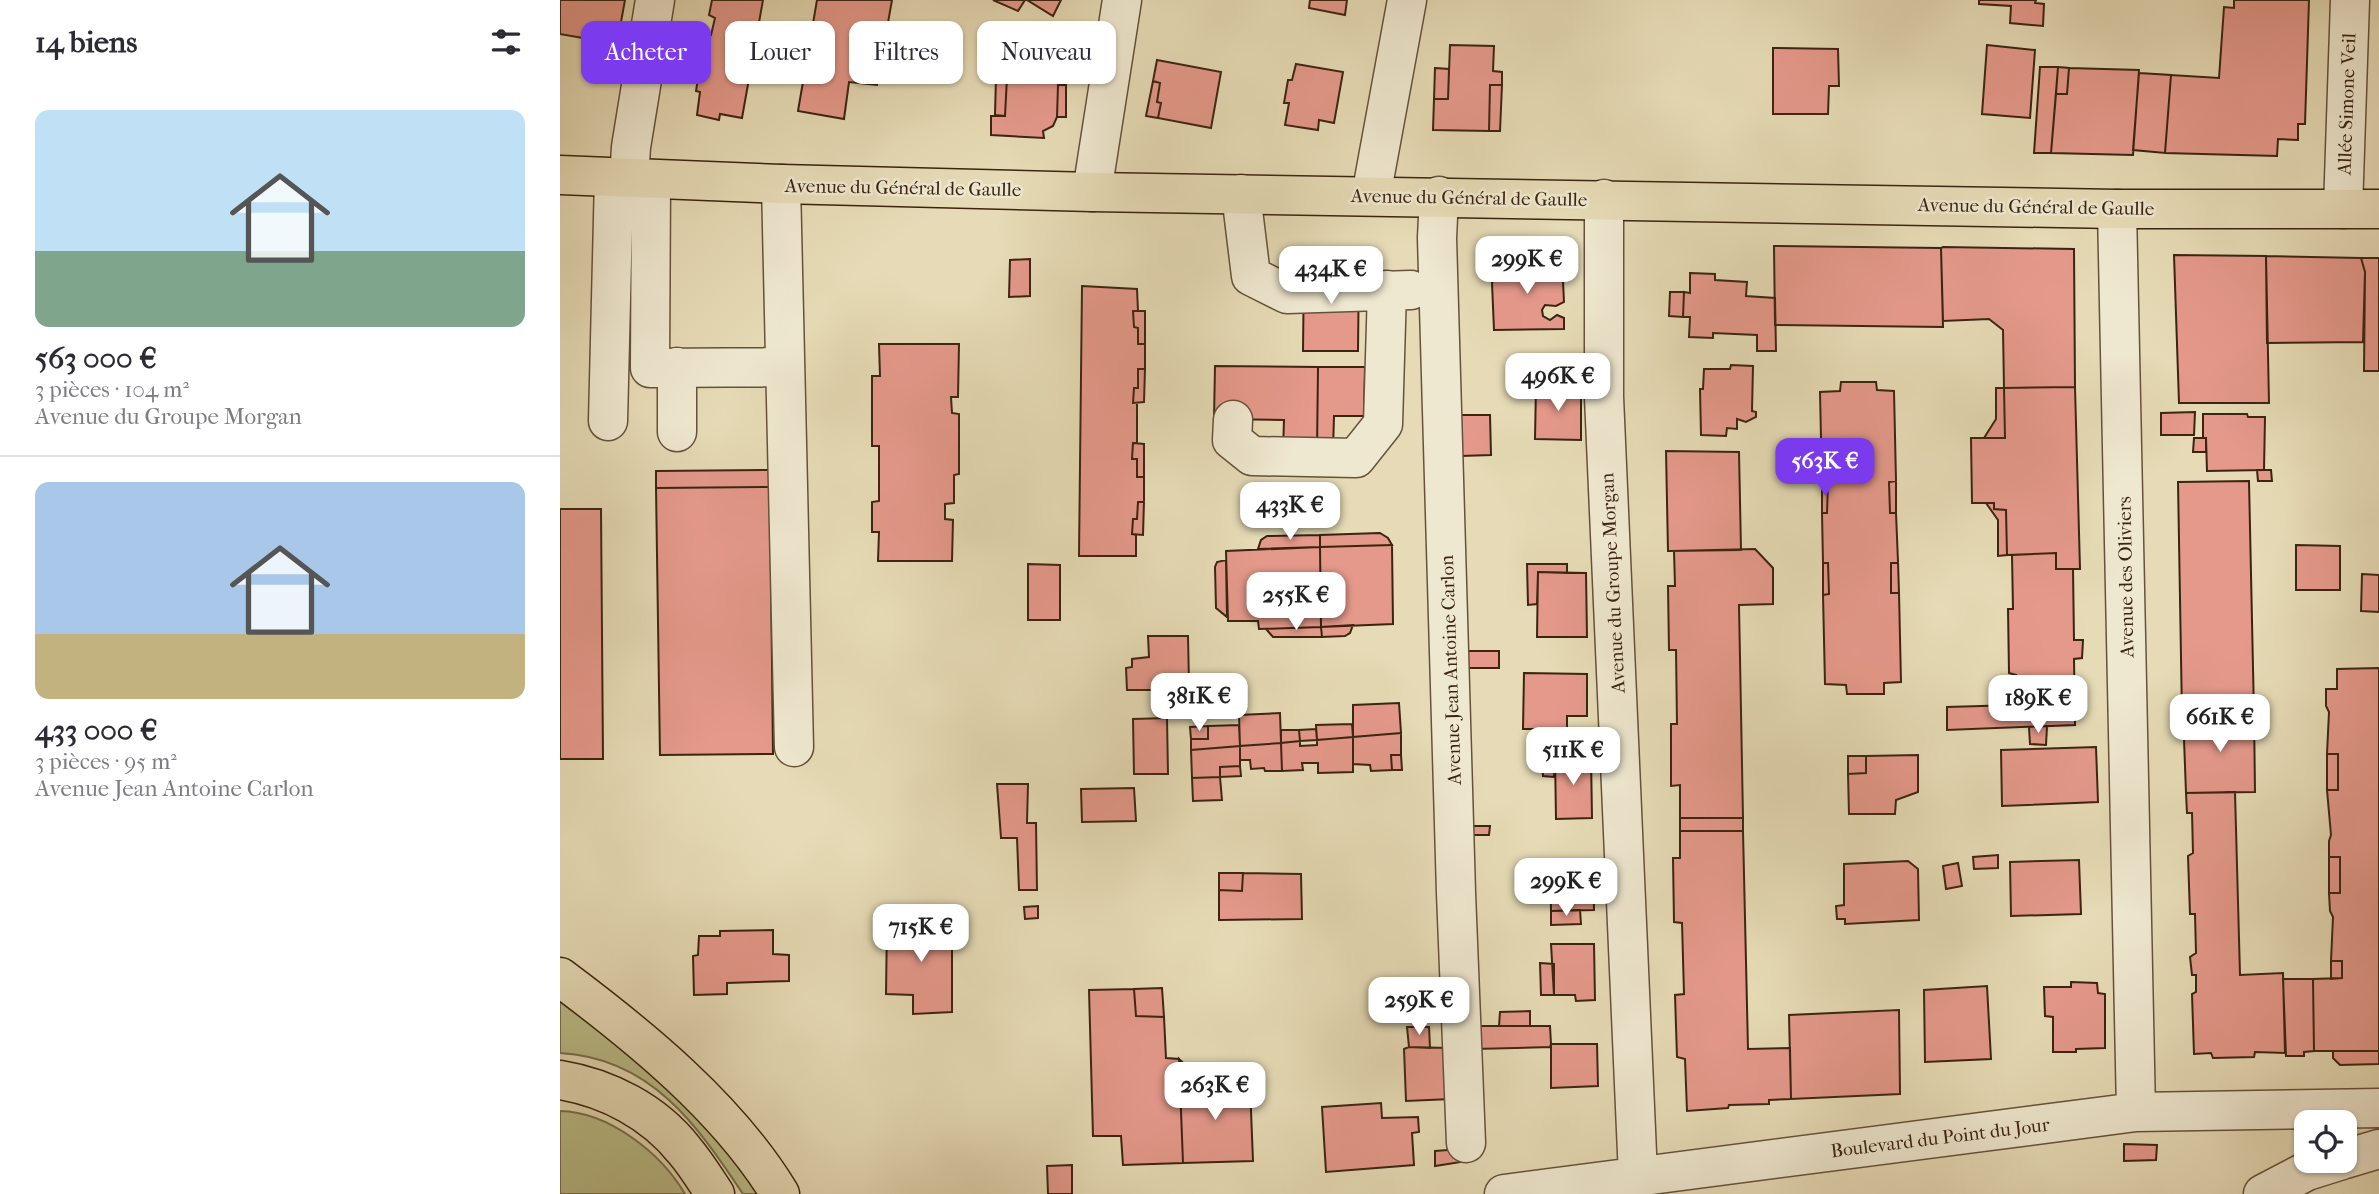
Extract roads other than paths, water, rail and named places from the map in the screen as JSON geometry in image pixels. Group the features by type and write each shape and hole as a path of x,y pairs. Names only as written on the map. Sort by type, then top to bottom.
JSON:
{"main road":[{"name":"Avenue du Général de Gaulle","path":"560,175 1092,192 2117,209 2361,209"},
{"path":"560,977 678,1074 747,1148 780,1194"},
{"path":"560,1080 611,1094 636,1107 684,1149 715,1194"}],"street":[{"path":"608,421 631,179 631,148 655,0"},
{"path":"1092,192 1122,0"},
{"path":"1371,196 1407,0"},
{"name":"Allée Simone Veil","path":"2350,0 2361,209"},
{"path":"631,179 651,288 649,368 785,366"},
{"path":"781,184 794,747"},
{"path":"1241,194 1251,276 1287,294 1438,289"},
{"name":"Avenue Jean Antoine Carlon","path":"1438,196 1436,222 1466,1143"},
{"name":"Avenue du Groupe Morgan","path":"1604,199 1604,397 1638,1176"},
{"name":"Avenue des Oliviers","path":"2117,209 2136,1112"},
{"path":"1233,419 1233,440 1252,456 1356,458 1383,424 1387,290"},
{"path":"677,367 677,432"},
{"name":"Boulevard du Point du Jour","path":"1504,1194 2136,1112 2379,1108"},
{"path":"2357,1156 2379,1149"},
{"path":"2263,1194 2304,1173"}]}
